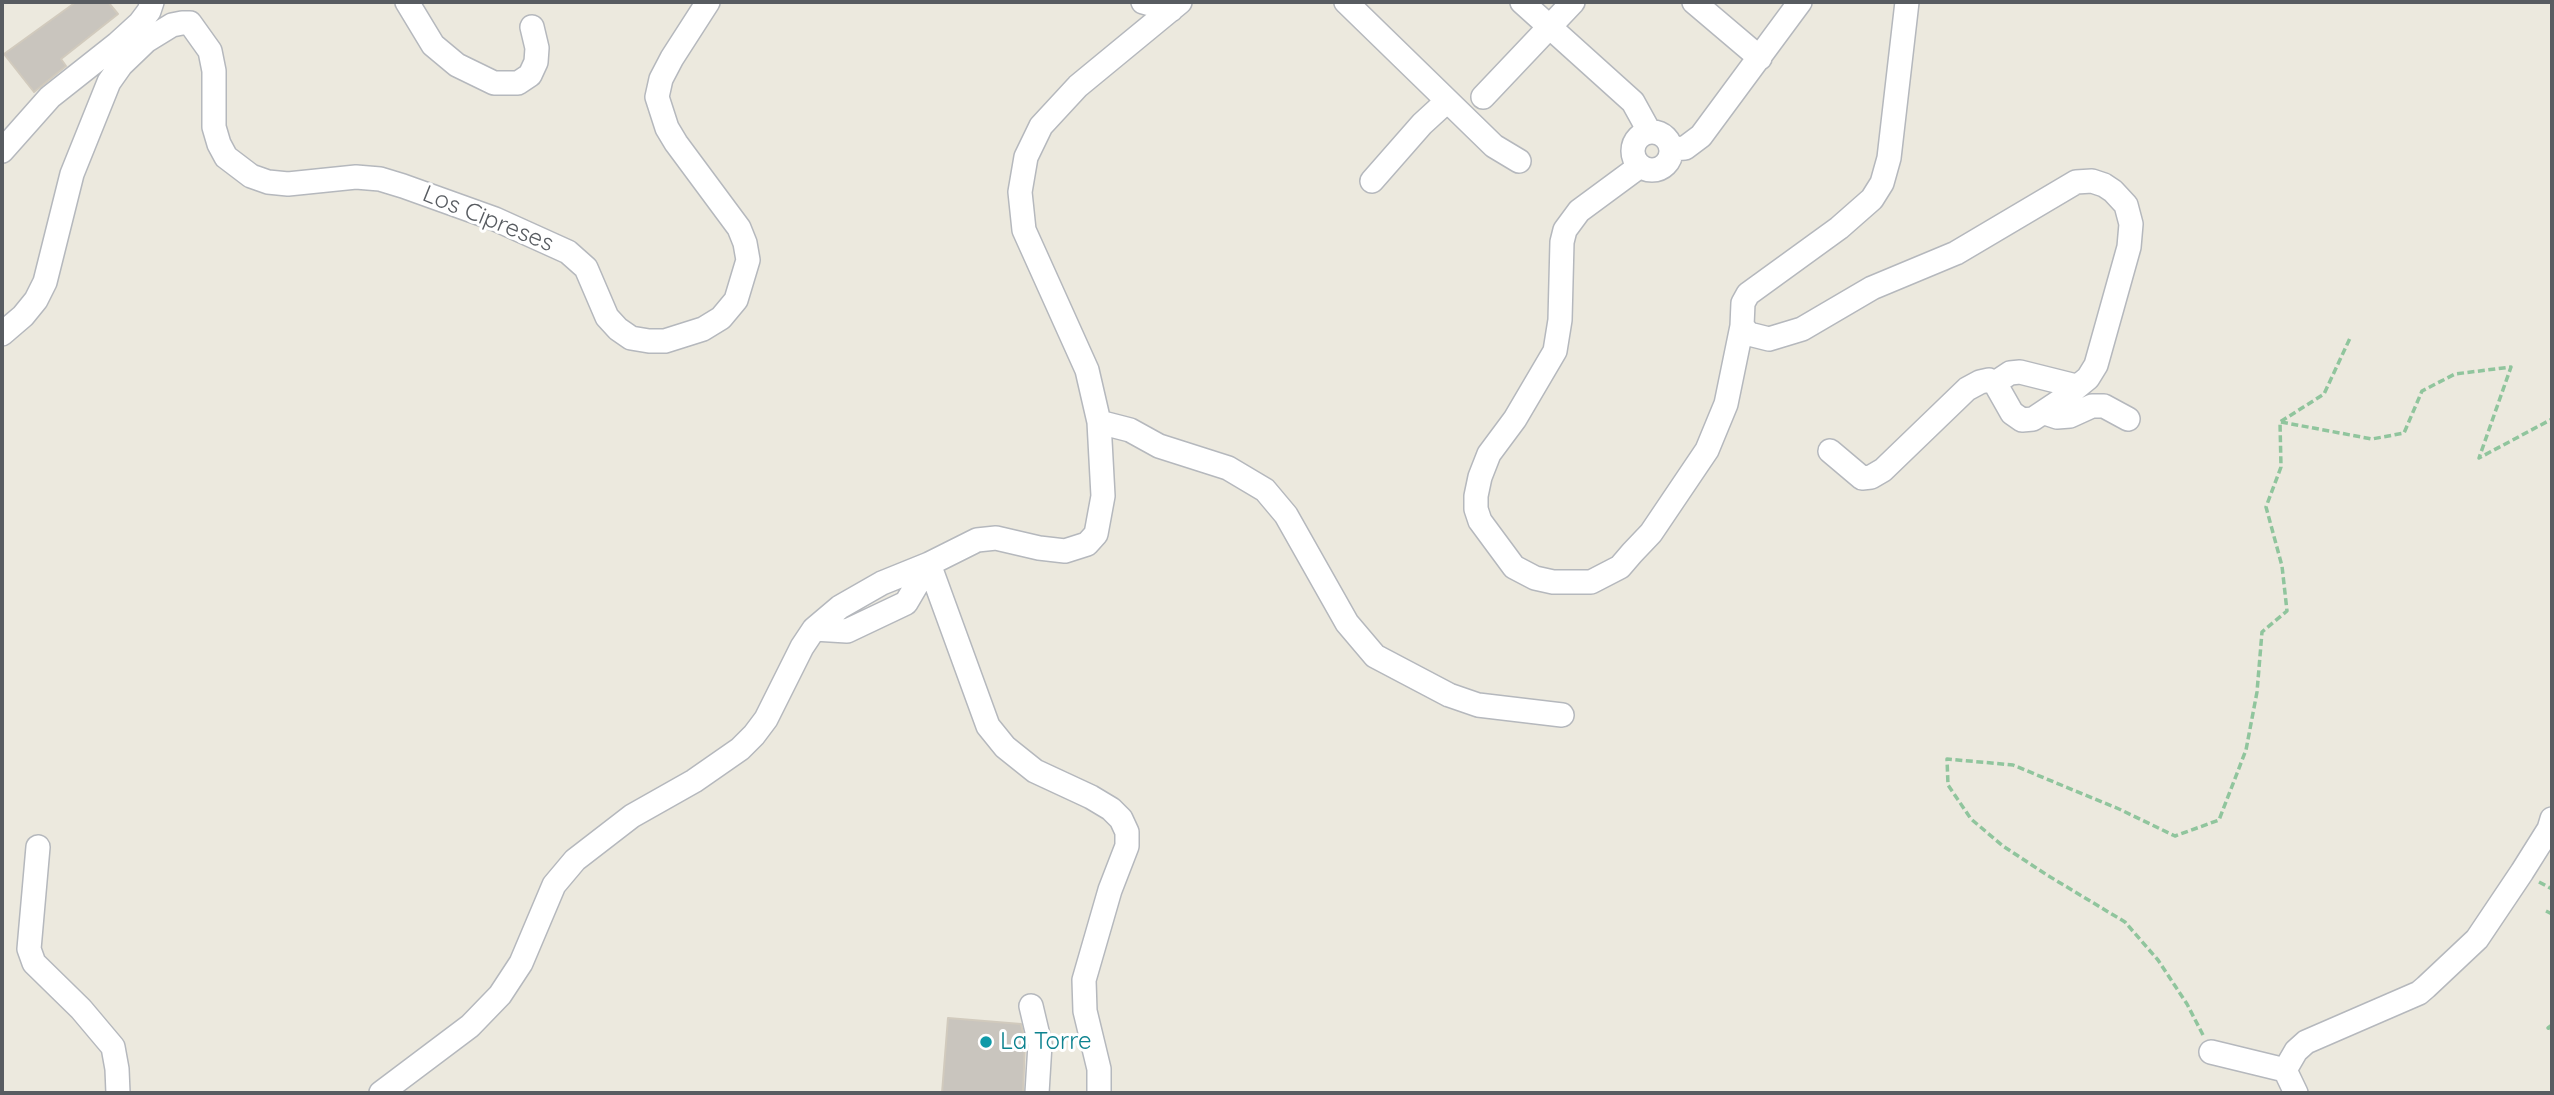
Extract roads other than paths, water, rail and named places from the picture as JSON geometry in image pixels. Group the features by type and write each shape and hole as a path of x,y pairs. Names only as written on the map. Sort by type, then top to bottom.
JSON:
{"street":[{"path":"2,151 50,97 140,23 152,2"},
{"path":"407,2 433,45 457,65 494,83 518,83 530,75 536,62 537,48 532,27"},
{"name":"Los Cipreses","path":"188,13 210,51 214,71 214,127 219,144 226,157 251,176 288,184 356,177 380,179 495,219 553,244 577,260 586,268 607,317 618,329 632,338 649,341 680,338 721,318 736,300 748,260 746,243 739,228 676,144 667,128 657,97 661,79 672,58 708,2"},
{"path":"1346,2 1446,102 1494,146 1519,161"},
{"path":"1522,2 1633,102 1649,131 1664,135 1671,149 1671,156 1661,168 1654,170 1640,166 1634,159 1634,146 1638,138 1649,131"},
{"path":"1483,97 1573,2"},
{"path":"1694,2 1760,58"},
{"path":"1671,149 1685,148 1701,136 1800,2"},
{"path":"1640,166 1579,211 1565,230 1562,242 1560,320 1555,351 1515,419 1489,454 1480,477 1476,509 1480,521 1514,567 1535,578 1553,582 1591,582 1620,567 1651,533 1707,450 1726,404 1742,326 1743,303 1755,287 1839,228 1872,200 1882,183 1889,158 1907,2"},
{"path":"1146,3 1176,6"},
{"path":"381,1093 470,1026 500,995 521,963 554,884 575,860 632,816 694,781 754,736 766,719 802,647 814,629 840,607 976,540 996,538 1065,551 1087,544 1096,534 1103,496 1099,422 1087,370 1024,230 1020,192 1026,157 1041,126 1078,86 1176,6"},
{"path":"2,334 23,316 36,300 45,282 72,174 109,82 121,65 146,41 188,13"},
{"path":"1372,181 1422,124 1446,102"},
{"path":"1742,326 1749,334 1769,338 1802,329 1872,288 1956,253 2076,181 2092,181 2113,191 2126,205 2131,224 2129,247 2096,365 2088,378 2045,413 2033,419 2022,420 2012,413 1995,383 1989,380 1980,382 1967,389 1891,462 1871,477 1862,478 1830,451"},
{"path":"1995,383 2010,373 2020,372 2076,386"},
{"path":"2045,413 2057,417 2070,416 2092,406 2104,406 2128,419"},
{"path":"1099,422 1130,430 1159,446 1228,468 1265,490 1286,515 1347,623 1375,656 1449,695 1478,705 1562,715"},
{"path":"929,564 988,726 1005,747 1035,771 1111,809 1121,819 1127,832 1127,846 1110,890 1084,980 1085,1011 1099,1069 1099,1093"},
{"path":"2284,1070 2296,1051 2306,1042 2419,993 2427,987 2477,939 2549,829 2552,819"},
{"path":"38,847 29,949 34,963 81,1009 113,1047 118,1093"},
{"path":"1031,1006 1040,1044 1037,1093"},
{"path":"2211,1052 2284,1070 2296,1093"}],"place":[{"name":"La Torre","path":"986,1042"}]}
